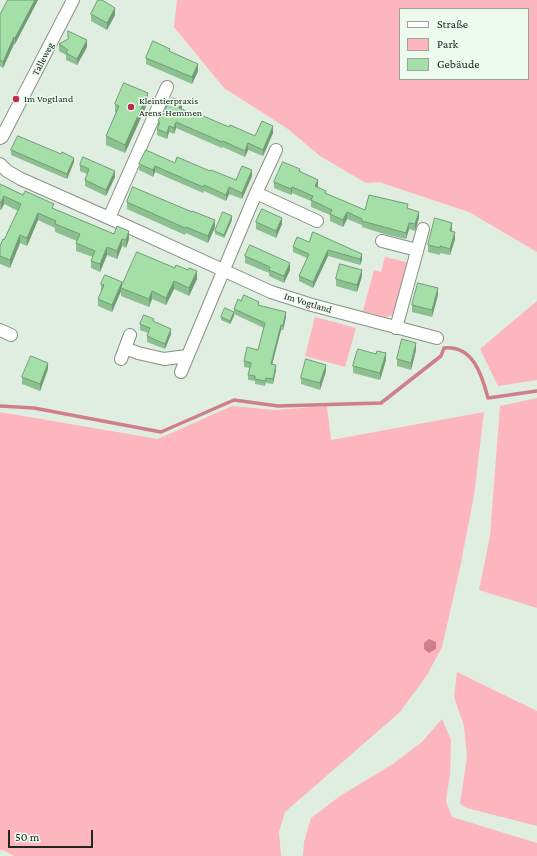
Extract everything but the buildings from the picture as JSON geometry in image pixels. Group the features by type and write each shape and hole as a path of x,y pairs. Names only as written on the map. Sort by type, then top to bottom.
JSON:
{"street":[{"name":"Talleweg","path":"0,138 2,137 19,105 73,0"},
{"path":"109,218 167,87"},
{"path":"181,372 248,216 256,193 276,150"},
{"name":"Im Vogtland","path":"0,164 7,171 21,179 271,292 312,306 438,338"},
{"path":"256,193 317,221"},
{"path":"396,328 423,229"},
{"path":"382,241 417,250"},
{"path":"0,330 11,335"},
{"path":"130,335 123,354 138,353 164,359 187,356"}],"green space":[{"path":"177,0 537,0 537,252 469,212 379,182 366,183 320,156 288,129 224,88 174,27"},
{"path":"385,257 410,263 396,314 386,317 363,311 374,270 381,272"},
{"path":"537,301 537,380 498,386 480,349"},
{"path":"315,317 356,328 345,367 305,356"},
{"path":"537,398 537,608 479,590 490,536 500,406"},
{"path":"232,406 275,410 327,406 331,440 484,412 474,495 460,568 442,647 427,675 400,712 285,812 279,832 281,856 14,856 0,850 0,412 158,439"},
{"path":"457,672 537,711 537,826 467,808 460,804 467,757 464,726 454,697"},
{"path":"442,719 451,740 450,774 446,801 452,817 537,843 537,856 303,856 304,842 311,818 340,796 393,764 422,742"}],"shaded area":[{"path":"429,639 436,642 436,649 429,653 424,649 424,643"}],"waterway":[{"path":"0,406 34,408 161,432 234,400 278,406 381,403 441,356 444,348 454,348 469,356 479,371 488,398 537,391"}],"place":[{"name":"Im Vogtland","path":"16,99"},
{"name":"Kleintierpraxis Arens-Hemmen","path":"131,107"}]}
